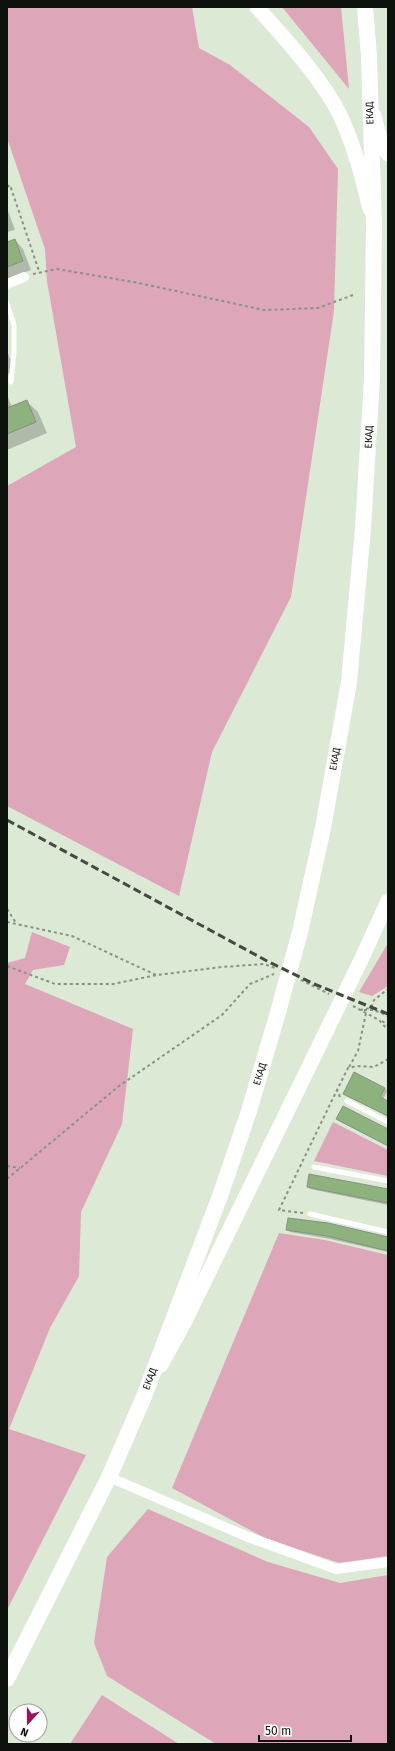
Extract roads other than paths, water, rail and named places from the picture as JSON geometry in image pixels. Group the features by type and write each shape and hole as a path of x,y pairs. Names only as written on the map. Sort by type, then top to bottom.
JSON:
{"highway":[{"name":"ЕКАД","path":"7,1680 87,1521 143,1399 220,1196 249,1111 277,1016 300,932 323,828 349,674 363,529 372,378 374,226 369,56 365,7"}],"main road":[{"path":"257,7 318,81 338,113 356,154 374,226"},
{"path":"370,102 378,132 388,154"},
{"path":"143,1399 184,1324 361,960 388,901"}],"street":[{"path":"7,284 24,277"},
{"path":"108,1477 248,1537 336,1569 388,1562"}],"lane":[{"path":"7,303 14,325 14,352 11,382"},
{"path":"347,1101 388,1122"},
{"path":"314,1167 388,1181"},
{"path":"310,1214 388,1232"}],"railway":[{"path":"7,820 267,961 314,984 388,1014"}]}
